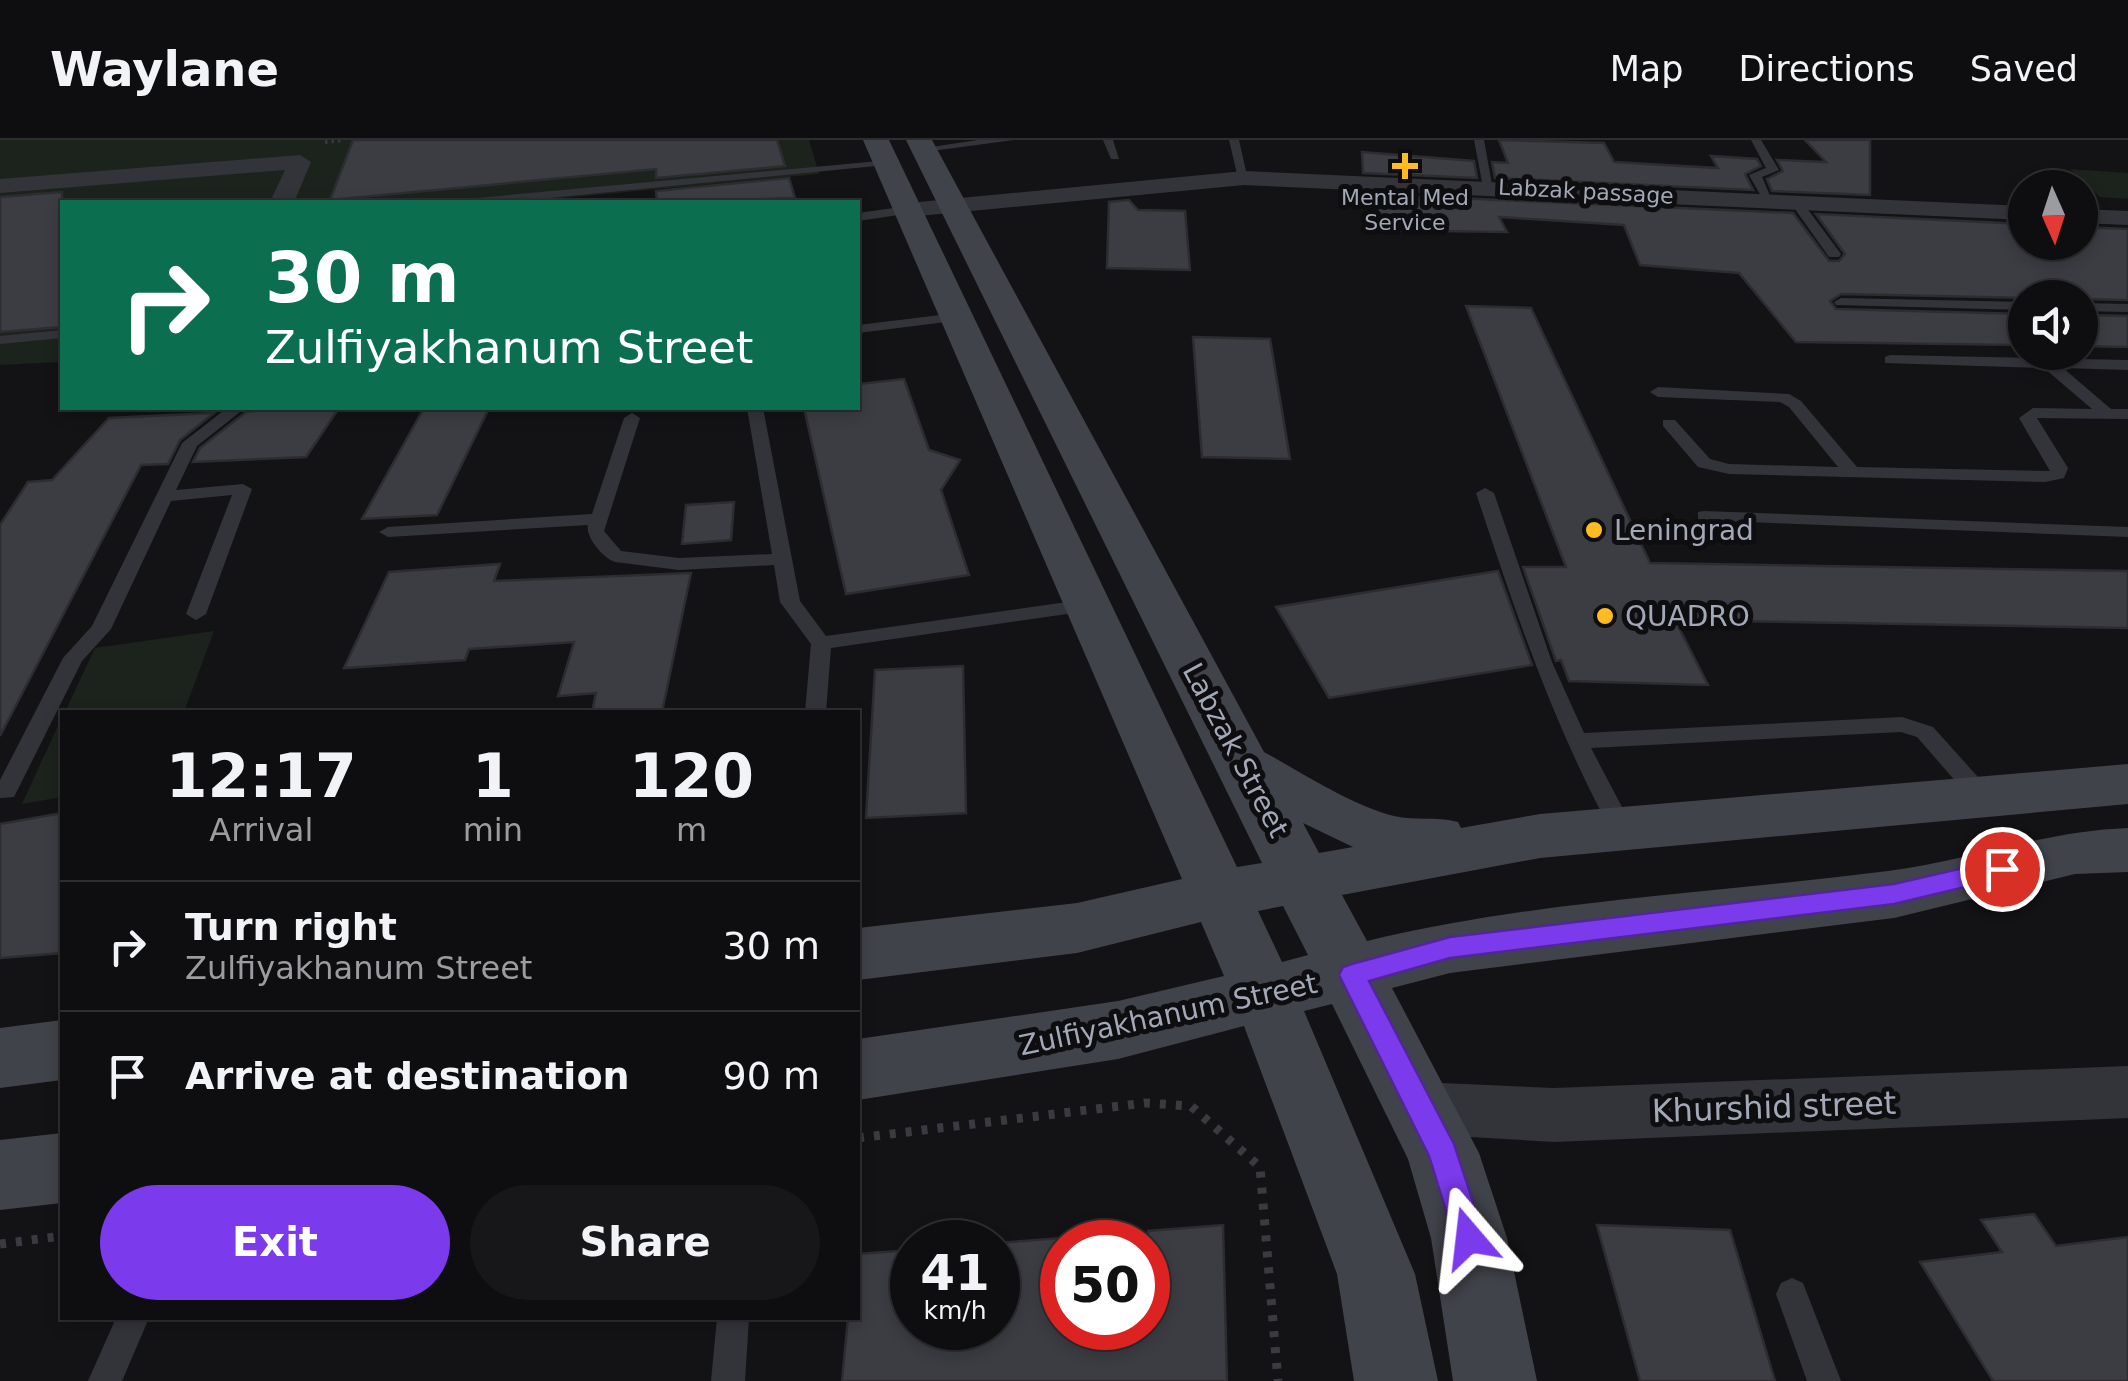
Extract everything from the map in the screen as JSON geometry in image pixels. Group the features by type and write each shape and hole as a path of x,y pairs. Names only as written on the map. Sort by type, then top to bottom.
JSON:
{"main road":[{"name":"Labzak Street","path":"922,144 931,208 957,317 1266,995 1376,1274 1396,1381"},
{"name":"Labzak Street","path":"881,151 931,208 1244,765 1444,1154 1469,1238 1494,1381"},
{"path":"1244,765 1294,795 1389,838 1540,836"},
{"path":"860,954 1077,928 1219,894 1540,836 1979,794 2128,784"},
{"name":"Zulfiyakhanum Street","path":"860,1070 1118,1030 1352,975 1450,947 1894,894 2074,852 2128,850"},
{"path":"0,1058 60,1050"},
{"path":"0,1175 60,1168"}],"street":[{"path":"0,186 300,162 283,200"},
{"name":"Labzak passage","path":"931,208 1244,178 2008,212"},
{"path":"2098,217 2128,218"},
{"name":"Khurshid street","path":"1420,1108 1554,1116 2126,1095"}],"lane":[{"path":"922,144 1009,140"},
{"path":"1108,140 1116,157"},
{"path":"1234,140 1244,178"},
{"path":"1479,140 1488,187"},
{"path":"1756,140 1773,170 1755,175 1770,200"},
{"path":"494,200 881,151"},
{"path":"622,186 624,200"},
{"path":"1796,202 1834,254"},
{"path":"860,217 931,208"},
{"path":"1841,302 2008,306"},
{"path":"2098,307 2128,308"},
{"path":"860,328 957,317"},
{"path":"0,340 60,334"},
{"path":"1890,360 2008,362"},
{"path":"2098,364 2128,365"},
{"path":"2056,370 2105,412"},
{"path":"1658,392 1783,397 1794,404 1852,472"},
{"path":"6,791 74,658 101,629 190,444 234,410"},
{"path":"755,410 790,602 821,644 815,710"},
{"path":"1669,423 1704,463 1716,466 2058,474 2027,418 2046,411 2128,414"},
{"path":"632,418 595,532 615,556 679,564 781,559"},
{"path":"164,496 243,489 196,614"},
{"path":"1484,493 1542,662 1576,741 1621,828"},
{"path":"1704,516 2128,532"},
{"path":"388,532 599,519"},
{"path":"821,644 1088,605"},
{"path":"1576,741 1902,724 1924,732 1979,794"},
{"path":"1792,1294 1824,1381"},
{"path":"105,1381 132,1320"},
{"path":"728,1381 733,1320"}],"path":[{"path":"860,1138 1145,1103 1191,1106 1260,1166 1278,1381"},
{"path":"0,1244 60,1236"}],"shaded area":[{"path":"0,140 809,140 819,174 541,200 60,200 60,362 0,365"},
{"path":"2098,171 2128,173 2128,199 2100,197"},
{"path":"214,631 185,710 66,710 95,648"},
{"path":"60,721 60,797 22,804"}],"building":[{"path":"353,140 777,140 785,166 656,178 656,169 330,200"},
{"path":"1499,140 1604,143 1614,162 1718,168 1711,156 1757,159 1761,166 1745,174 1753,190 1495,178 1492,162 1508,163"},
{"path":"1805,140 1870,140 1870,195 1772,191 1767,179 1783,171 1777,160 1826,162"},
{"path":"1362,152 1474,161 1477,178 1363,173"},
{"path":"789,178 795,198 657,200 656,191"},
{"path":"62,192 60,327 0,332 0,197"},
{"path":"1365,194 1793,213 1829,261 1839,261 1845,254 1816,214 2008,223 2008,260 2098,260 2098,228 2128,229 2128,300 2098,299 2098,280 2008,280 2008,297 1841,294 1830,301 1836,309 2008,314 2008,345 1796,342 1739,273 1640,265 1624,225 1499,217 1507,232 1368,230"},
{"path":"1129,200 1138,210 1185,211 1190,270 1107,268 1109,202"},
{"path":"1466,306 1531,308 1650,563 2128,571 2128,628 1675,620 1708,685 1569,681 1561,660 1556,661 1523,567 1566,567"},
{"path":"2098,315 2128,316 2128,347 2098,346"},
{"path":"1193,337 1270,339 1290,459 1202,457"},
{"path":"904,379 929,450 960,460 941,490 969,575 846,594 804,410 860,410 860,384"},
{"path":"338,410 306,457 193,462 200,448 246,412"},
{"path":"423,410 488,410 437,515 362,519"},
{"path":"214,413 180,440 168,464 141,465 0,736 0,525 28,482 52,480 109,418"},
{"path":"734,502 731,540 682,544 686,505"},
{"path":"500,564 494,581 691,573 662,710 592,710 596,693 558,696 574,642 469,649 465,660 344,668 389,572"},
{"path":"1498,571 1532,665 1329,698 1276,607"},
{"path":"963,666 966,813 866,818 875,670"},
{"path":"60,813 60,953 0,958 0,824"},
{"path":"2034,1214 2056,1246 2128,1237 2128,1381 1993,1381 1920,1262 2002,1252 1981,1220"},
{"path":"1223,1225 1227,1381 842,1381 848,1320 860,1320 860,1254 890,1252 890,1350 1020,1350 1020,1241 1040,1240 1040,1350 1170,1350 1170,1229"},
{"path":"1597,1225 1730,1230 1775,1381 1640,1381"}],"place":[{"name":"Mental Med Service","path":"1405,166"},
{"name":"Leningrad","path":"1594,530"},
{"name":"QUADRO","path":"1605,616"}],"route":[{"path":"1469,1238 1444,1154 1352,975 1450,947 1894,894 2002,869"}]}
